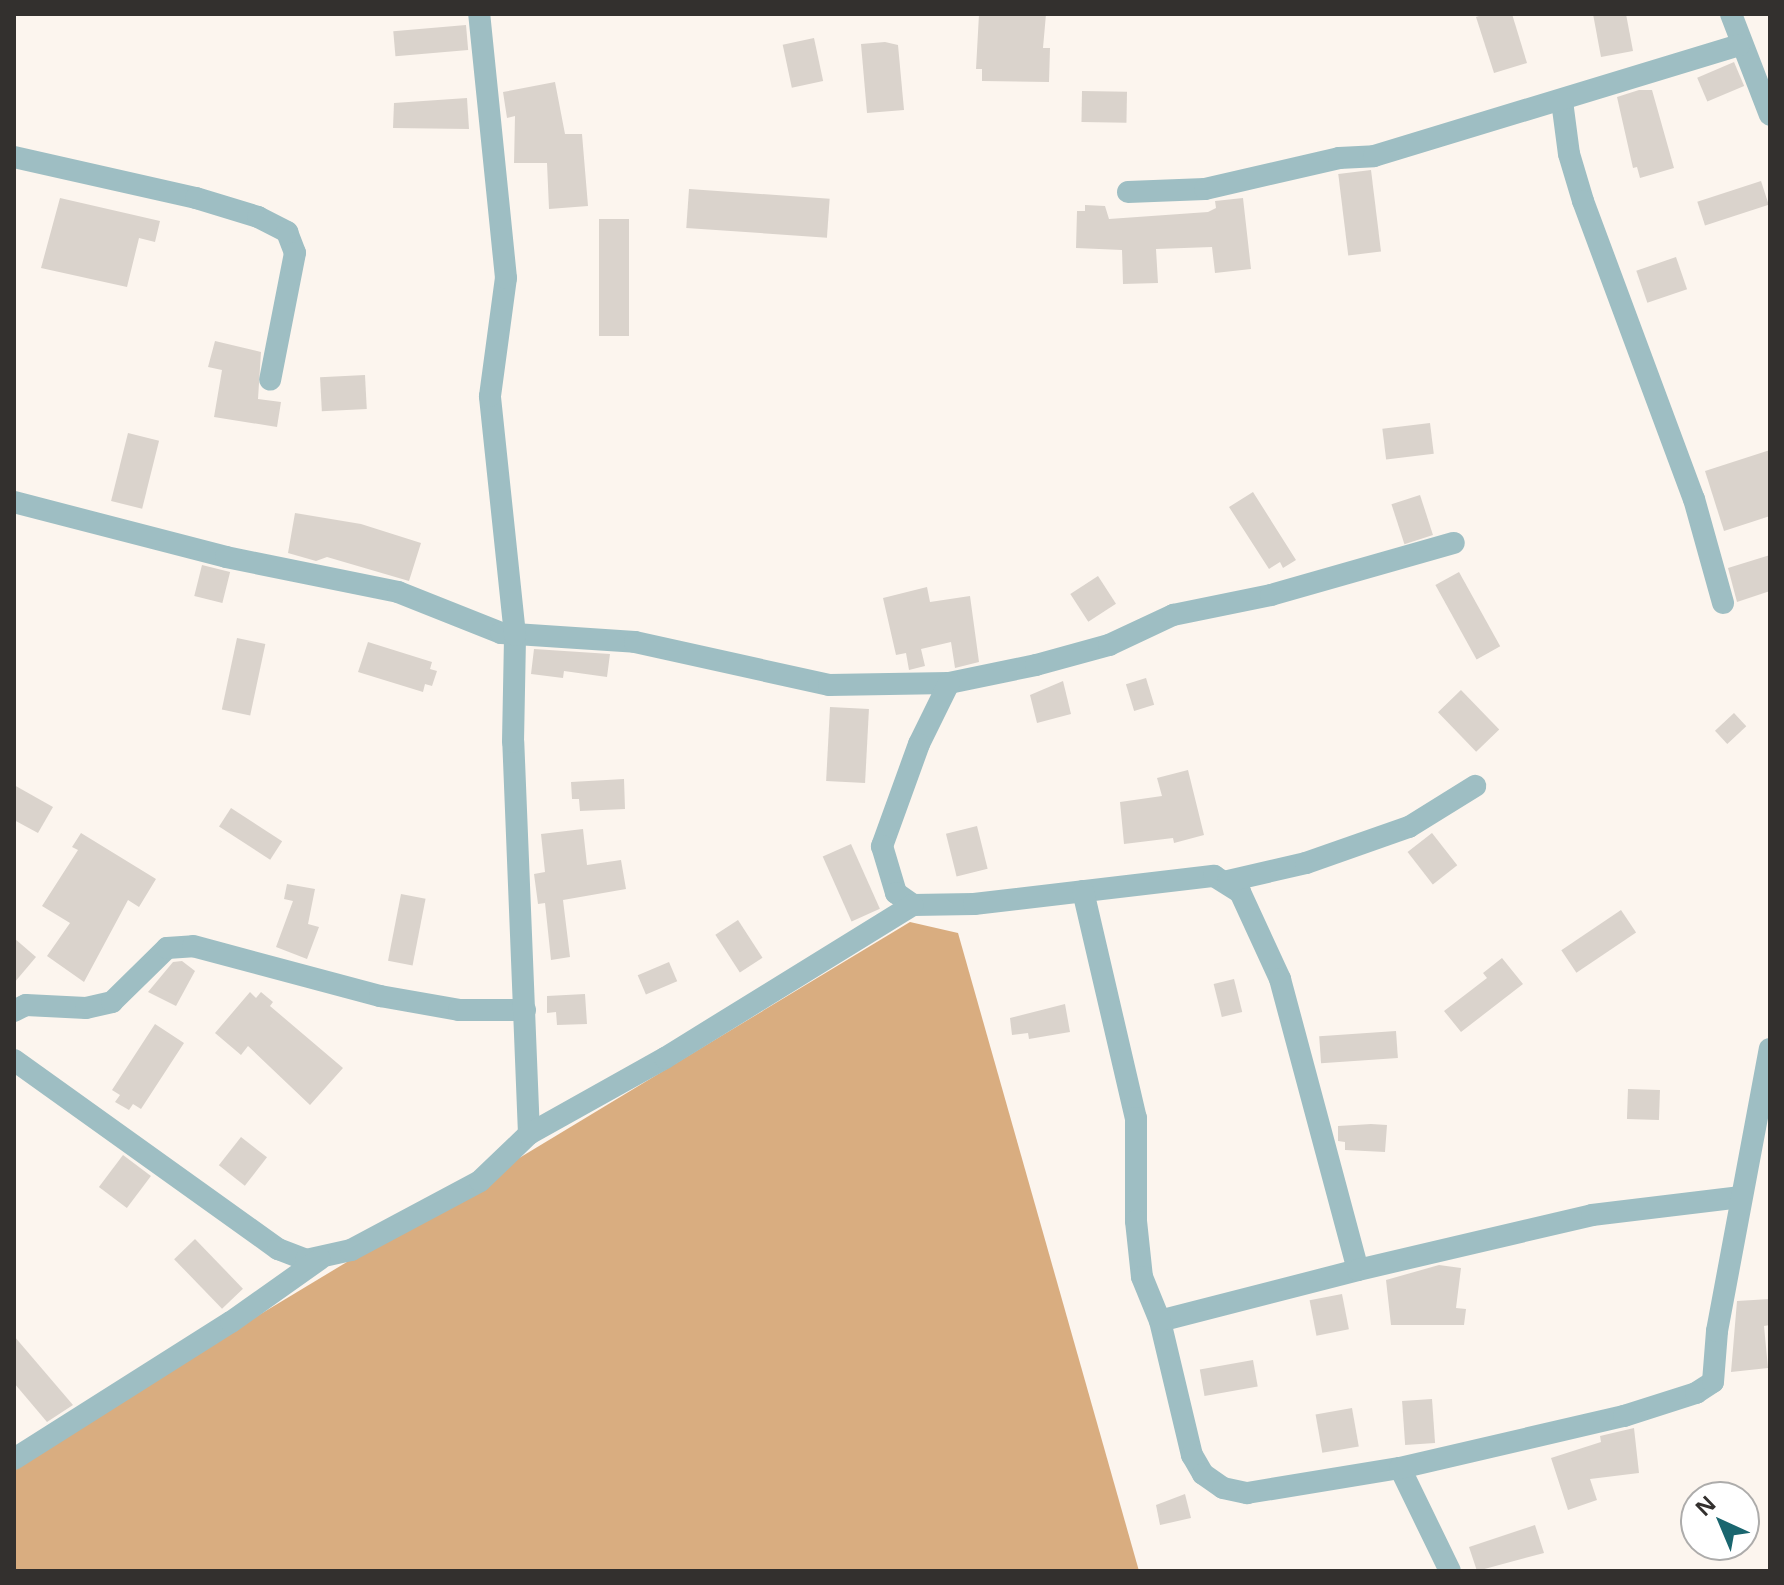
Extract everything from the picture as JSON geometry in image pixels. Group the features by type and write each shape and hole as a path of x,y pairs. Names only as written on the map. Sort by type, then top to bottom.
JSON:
{"street":[{"path":"479,14 492,176 503,218 506,278 490,396 515,635 513,742 529,1134"},
{"path":"1731,14 1739,45 1770,115"},
{"path":"1128,192 1205,189 1339,158 1374,156 1739,45"},
{"path":"1562,101 1569,154 1583,201 1694,499 1723,603"},
{"path":"14,157 196,198 258,217 287,232 295,253 270,380"},
{"path":"14,502 226,557 398,592 515,635 635,642 829,685 949,683 1109,645 1173,615 1271,595 1454,543"},
{"path":"913,905 896,893 882,846 919,744 949,683"},
{"path":"14,1459 231,1322 320,1259 351,1250 480,1181 529,1134 665,1058 913,905 974,904 1214,876 1228,881 1306,863 1409,827 1475,786"},
{"path":"1228,881 1257,921 1280,979 1358,1270"},
{"path":"1083,891 1136,1118 1136,1221 1142,1277 1175,1369 1184,1437 1203,1474 1223,1488 1247,1493 1400,1468 1624,1416 1707,1388 1716,1374 1717,1331 1770,1049"},
{"path":"14,1011 26,1005 86,1008 112,1002 167,948 193,946 380,996 459,1010 525,1010"},
{"path":"14,1060 278,1249 292,1257 320,1259"},
{"path":"1160,1321 1592,1215 1741,1197"},
{"path":"1400,1468 1450,1571"}],"shaded area":[{"path":"910,922 958,933 1139,1571 14,1571 14,1463"}],"building":[{"path":"979,14 1046,14 1043,48 1050,48 1049,82 982,81 982,69 976,69"},
{"path":"1512,14 1527,63 1494,73 1476,17"},
{"path":"1593,14 1626,14 1633,51 1601,57"},
{"path":"466,25 468,50 395,56 393,31"},
{"path":"814,38 823,81 792,88 783,45"},
{"path":"885,42 898,45 904,110 867,113 861,44"},
{"path":"1734,62 1744,86 1707,102 1697,78"},
{"path":"555,82 565,134 582,134 588,206 549,209 547,163 514,163 515,116 507,118 503,92"},
{"path":"1639,90 1652,90 1674,168 1640,178 1637,167 1633,168 1617,97"},
{"path":"1082,91 1127,92 1126,123 1081,122"},
{"path":"467,98 469,129 393,128 394,103"},
{"path":"1371,170 1381,251 1348,255 1338,174"},
{"path":"1761,181 1769,205 1705,225 1697,202"},
{"path":"689,189 830,199 827,238 686,228"},
{"path":"60,198 160,221 155,242 139,238 127,287 41,268"},
{"path":"1243,198 1251,269 1215,273 1212,247 1156,249 1158,283 1123,284 1122,250 1076,248 1077,211 1085,211 1085,205 1105,206 1109,219 1208,212 1216,208 1215,201"},
{"path":"599,219 629,219 629,336 599,336"},
{"path":"1676,257 1687,289 1647,303 1636,271"},
{"path":"215,341 261,352 258,399 281,402 277,427 214,417 222,370 208,367"},
{"path":"365,375 367,409 322,411 320,377"},
{"path":"1430,423 1434,454 1386,460 1382,429"},
{"path":"128,433 159,441 142,509 111,501"},
{"path":"1770,450 1770,516 1724,531 1705,471"},
{"path":"1253,492 1296,560 1283,568 1280,562 1269,569 1229,507"},
{"path":"1420,495 1433,535 1404,544 1391,504"},
{"path":"295,513 361,524 421,543 409,581 327,557 316,561 288,553"},
{"path":"1770,555 1770,591 1737,602 1728,568"},
{"path":"202,565 230,572 222,603 194,596"},
{"path":"1459,572 1500,646 1477,659 1435,585"},
{"path":"1098,576 1116,604 1088,622 1070,594"},
{"path":"927,587 930,602 970,596 979,662 955,668 951,642 921,649 925,666 909,670 906,653 896,655 883,598"},
{"path":"237,638 265,644 250,715 222,709"},
{"path":"368,642 432,662 430,669 437,671 432,686 425,684 423,692 358,672"},
{"path":"534,649 610,654 607,677 564,671 563,678 531,674"},
{"path":"1146,678 1154,705 1134,711 1126,684"},
{"path":"1063,681 1071,714 1037,723 1030,695"},
{"path":"1461,690 1499,730 1476,752 1438,712"},
{"path":"830,707 869,709 865,783 826,781"},
{"path":"1734,713 1746,726 1727,744 1715,731"},
{"path":"1188,770 1204,835 1174,843 1173,838 1124,844 1120,802 1162,796 1157,778"},
{"path":"624,779 625,809 580,811 579,799 572,799 571,782"},
{"path":"14,785 53,807 38,833 14,820"},
{"path":"231,808 282,841 270,860 219,826"},
{"path":"977,826 988,869 957,876 946,834"},
{"path":"583,829 587,865 621,860 626,889 563,900 570,957 551,960 545,903 538,904 534,874 545,872 541,834"},
{"path":"81,833 156,879 139,907 128,900 84,982 47,956 70,923 42,906 78,850 72,847"},
{"path":"1432,833 1457,865 1433,884 1408,852"},
{"path":"851,844 880,909 852,921 823,857"},
{"path":"287,884 315,889 308,924 319,927 307,959 276,947 293,901 284,899"},
{"path":"401,894 426,899 413,966 388,961"},
{"path":"1621,910 1636,932 1576,973 1561,950"},
{"path":"738,920 763,958 740,972 715,935"},
{"path":"14,938 36,957 14,983"},
{"path":"1502,958 1523,984 1461,1032 1444,1011 1487,978 1483,973"},
{"path":"182,961 195,971 176,1006 148,992 173,962"},
{"path":"669,962 677,981 646,995 638,975"},
{"path":"1234,979 1242,1012 1222,1017 1214,984"},
{"path":"250,992 256,998 261,992 273,1002 270,1006 343,1068 310,1105 248,1046 241,1055 215,1033"},
{"path":"585,994 587,1024 557,1025 556,1012 547,1013 547,996"},
{"path":"1065,1004 1070,1032 1029,1039 1028,1033 1012,1035 1010,1018"},
{"path":"155,1024 184,1043 141,1109 133,1104 129,1110 115,1102 120,1095 112,1090"},
{"path":"1396,1031 1398,1058 1321,1063 1319,1036"},
{"path":"1628,1089 1660,1090 1659,1120 1627,1119"},
{"path":"1387,1125 1385,1152 1345,1150 1345,1142 1338,1141 1338,1126"},
{"path":"241,1137 267,1157 245,1186 219,1165"},
{"path":"123,1155 151,1176 127,1208 99,1187"},
{"path":"195,1239 243,1289 222,1309 174,1259"},
{"path":"1439,1265 1461,1268 1456,1308 1466,1309 1464,1325 1391,1325 1386,1280"},
{"path":"1342,1294 1349,1329 1316,1336 1310,1300"},
{"path":"1770,1299 1770,1325 1764,1326 1768,1368 1731,1372 1737,1301"},
{"path":"14,1336 73,1405 47,1422 14,1383"},
{"path":"1253,1360 1258,1387 1205,1396 1200,1369"},
{"path":"1432,1399 1435,1443 1405,1445 1402,1401"},
{"path":"1352,1408 1359,1446 1322,1453 1316,1414"},
{"path":"1634,1428 1639,1473 1590,1479 1597,1500 1568,1510 1551,1458 1601,1442 1600,1436"},
{"path":"1185,1494 1191,1518 1160,1525 1156,1505"},
{"path":"1535,1525 1544,1553 1477,1571 1469,1547"}]}
